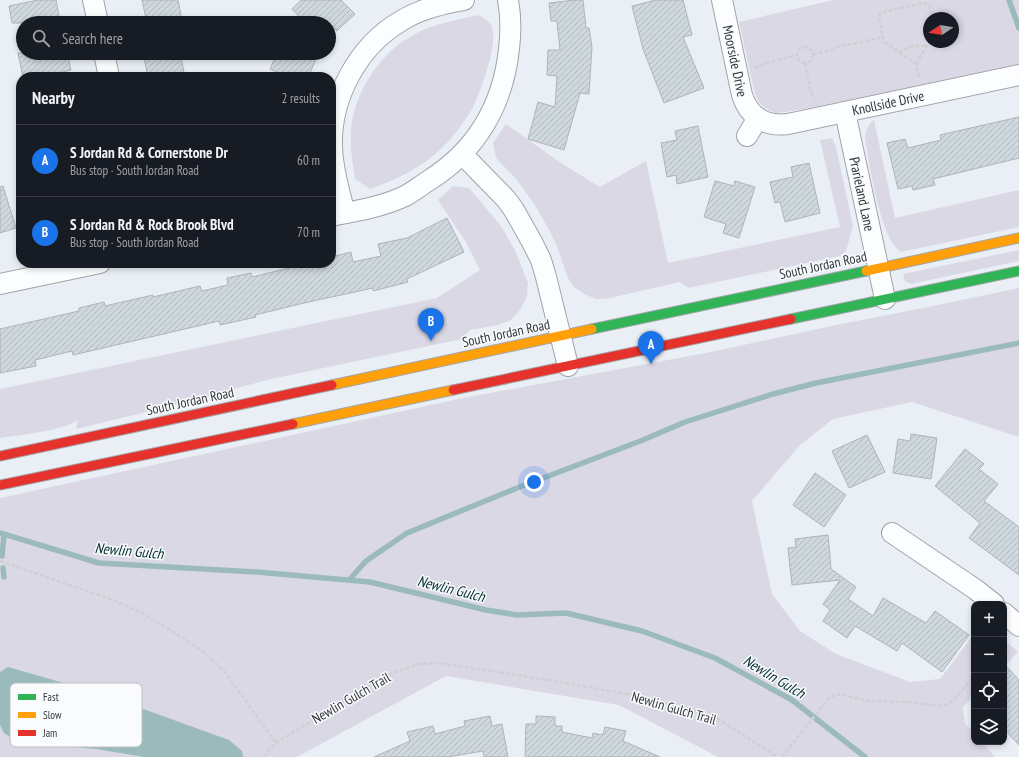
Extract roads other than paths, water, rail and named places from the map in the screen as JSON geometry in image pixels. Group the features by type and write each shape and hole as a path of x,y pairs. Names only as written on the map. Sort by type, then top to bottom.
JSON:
{"main road":[{"name":"South Jordan Road","path":"0,456 1019,238"},
{"path":"0,485 1019,271"}],"street":[{"path":"93,0 96,16"},
{"path":"336,109 346,81 367,48 390,28 401,20 427,9 442,4 464,0"},
{"path":"336,178 338,214 384,204 405,196 440,174 462,154 489,118 504,81 508,60 511,21 508,0"},
{"name":"Moorside Drive","path":"722,0 742,95 745,104 758,118"},
{"path":"105,60 108,72"},
{"name":"Knollside Drive","path":"758,118 764,122 780,125 1019,75"},
{"name":"Prarieland Lane","path":"845,112 885,299"},
{"path":"747,136 758,118"},
{"path":"462,154 506,199 532,242 541,260 546,277 568,366"},
{"path":"0,284 76,268"},
{"path":"892,533 975,589 990,601"},
{"path":"1007,616 1019,626"}],"water":[{"path":"8,667 63,683 10,683 10,737 4,733 0,725 0,672"},
{"path":"142,709 229,740 242,751 243,757 144,757 74,747 142,747"}],"waterway":[{"path":"1009,0 1019,28"},
{"path":"350,579 366,561 407,533 685,422 773,394 816,383 1019,343"},
{"name":"Newlin Gulch","path":"0,533 99,563 257,572 370,582 486,610 517,615 566,613 642,631 715,658 792,700 865,757"},
{"path":"2,556 4,535"},
{"path":"3,568 4,577"}],"place":[{"name":"S Jordan Rd & Rock Brook Blvd","path":"431,341"},
{"name":"S Jordan Rd & Cornerstone Dr","path":"651,364"}]}
